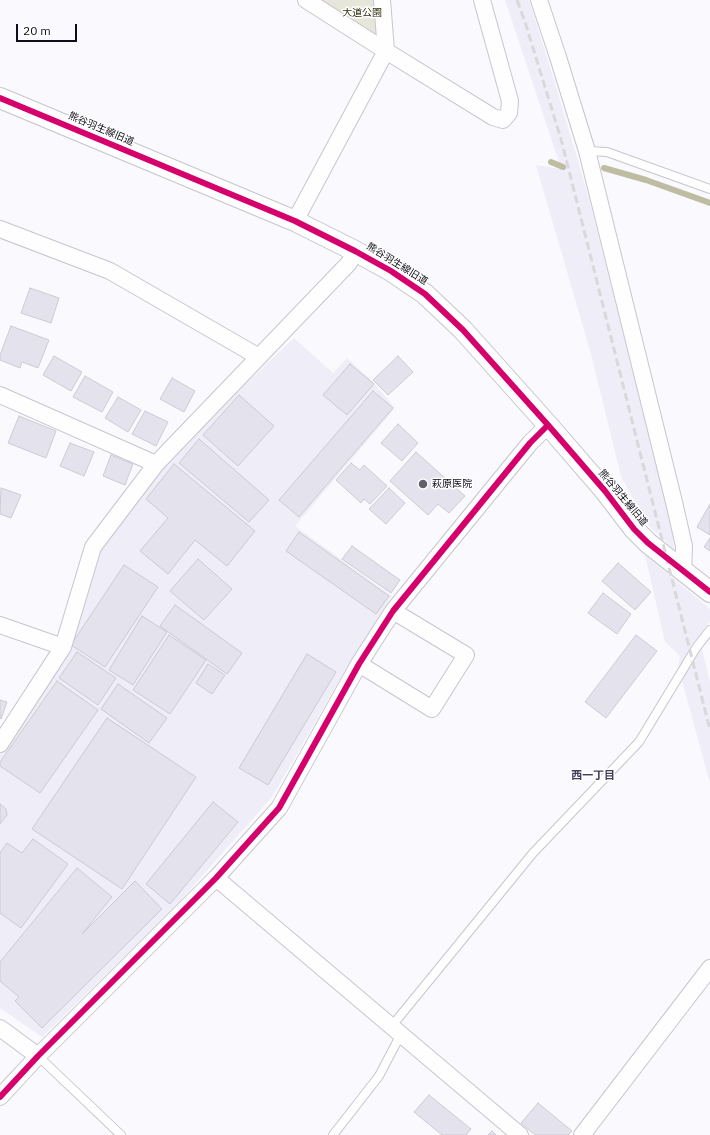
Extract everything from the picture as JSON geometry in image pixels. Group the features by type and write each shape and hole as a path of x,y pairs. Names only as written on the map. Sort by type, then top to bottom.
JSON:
{"street":[{"path":"306,0 493,117 503,120 510,113 510,100 482,0"},
{"path":"295,221 386,51 382,0"},
{"path":"539,0 587,151 674,502 684,546 683,571"},
{"name":"熊谷羽生線旧道","path":"0,98 295,221 391,271 425,294 463,330 548,425 605,491 634,529 648,543 710,592"},
{"path":"0,229 110,271 259,357"},
{"path":"0,744 63,647 93,547 156,464 348,263 355,251"},
{"path":"0,395 156,464"},
{"path":"0,1097 38,1056 216,878 279,808 359,664 393,611 530,442 548,425"},
{"path":"359,664 432,709 466,655 393,611"},
{"path":"0,625 63,647"},
{"path":"216,878 520,1135"},
{"path":"582,1135 710,968"},
{"path":"0,1028 38,1056"}],"lane":[{"path":"587,151 607,152 710,188"},
{"path":"332,1135 379,1076 396,1030 533,853 639,742 696,648 710,630"},
{"path":"38,1056 121,1135"}],"shaded area":[{"path":"505,0 529,0 551,70 588,195 665,500 674,549 646,523 621,476 591,354 536,165 560,169 557,156"},
{"path":"294,338 333,373 347,358 374,383 395,408 295,526 392,596 342,676 272,797 172,910 42,1037 0,1008 0,751 67,649 98,548 159,466"},
{"path":"645,555 710,609 710,621 678,670 680,656 665,642"},
{"path":"701,646 710,682 710,783 682,681 688,667"}],"green space":[{"name":"大道公園","path":"320,0 374,0 377,37"}],"building":[{"path":"30,288 59,298 51,323 21,313"},
{"path":"11,326 49,340 38,368 22,362 20,368 0,360 0,355"},
{"path":"54,356 82,372 71,391 43,375"},
{"path":"398,356 413,372 388,395 373,380"},
{"path":"350,364 374,384 347,415 323,395"},
{"path":"85,376 113,392 102,412 73,397"},
{"path":"172,378 195,391 184,412 160,399"},
{"path":"373,391 393,408 299,517 279,500"},
{"path":"239,395 274,426 238,466 203,435"},
{"path":"118,397 141,410 128,432 105,418"},
{"path":"145,411 168,422 156,446 132,434"},
{"path":"19,416 56,431 46,458 8,443"},
{"path":"398,424 418,443 402,461 381,443"},
{"path":"199,439 269,500 249,522 179,463"},
{"path":"70,443 94,452 84,476 60,466"},
{"path":"416,452 465,496 449,513 438,504 428,515 390,481"},
{"path":"111,455 133,464 125,485 103,476"},
{"path":"351,463 360,470 364,465 387,486 370,504 364,499 361,503 336,480"},
{"path":"174,464 255,531 227,566 195,540 168,574 140,551 168,518 146,499"},
{"path":"1,488 21,495 11,518 0,514"},
{"path":"389,488 405,503 386,524 369,509"},
{"path":"710,504 710,535 697,527"},
{"path":"299,532 389,596 376,614 286,551"},
{"path":"710,538 710,551 704,547"},
{"path":"352,546 400,580 391,593 342,559"},
{"path":"198,559 232,589 204,620 170,591"},
{"path":"618,563 651,592 635,610 602,581"},
{"path":"124,565 158,587 105,667 71,645"},
{"path":"603,593 631,614 617,634 588,613"},
{"path":"175,605 242,653 227,674 160,626"},
{"path":"142,616 167,632 133,685 109,670"},
{"path":"169,635 206,660 170,714 133,690"},
{"path":"636,635 657,651 606,718 585,702"},
{"path":"77,652 116,678 98,705 59,678"},
{"path":"307,654 336,672 268,785 239,768"},
{"path":"208,664 225,675 212,694 196,683"},
{"path":"57,681 98,710 40,793 0,766 0,762"},
{"path":"118,684 167,718 149,743 101,709"},
{"path":"0,700 7,702 1,719 0,718"},
{"path":"107,718 196,777 122,889 32,829"},
{"path":"213,802 238,822 170,904 146,884"},
{"path":"0,804 6,809 7,815 0,824"},
{"path":"33,839 68,864 21,928 0,913 0,853 7,843 22,853"},
{"path":"77,868 112,897 82,934 135,881 162,909 42,1028 15,1001 19,997 0,981 0,962"},
{"path":"429,1095 471,1129 466,1135 442,1135 414,1112"},
{"path":"538,1103 572,1131 568,1135 535,1135 521,1123"},
{"path":"492,1131 496,1135 488,1135"}],"waterway":[{"path":"551,162 563,167"},
{"path":"604,168 646,180 710,203"}],"railway":[{"path":"517,0 561,139 710,730"}],"cycle path":[{"path":"0,98 295,221 391,271 425,294 463,330 548,425 605,491 634,529 648,543 710,592"},
{"path":"0,1097 38,1056 216,878 279,808 359,664 393,611 530,443 548,425"}],"place":[{"name":"萩原医院","path":"423,484"}],"district":[{"name":"西一丁目","path":"593,776"}]}
